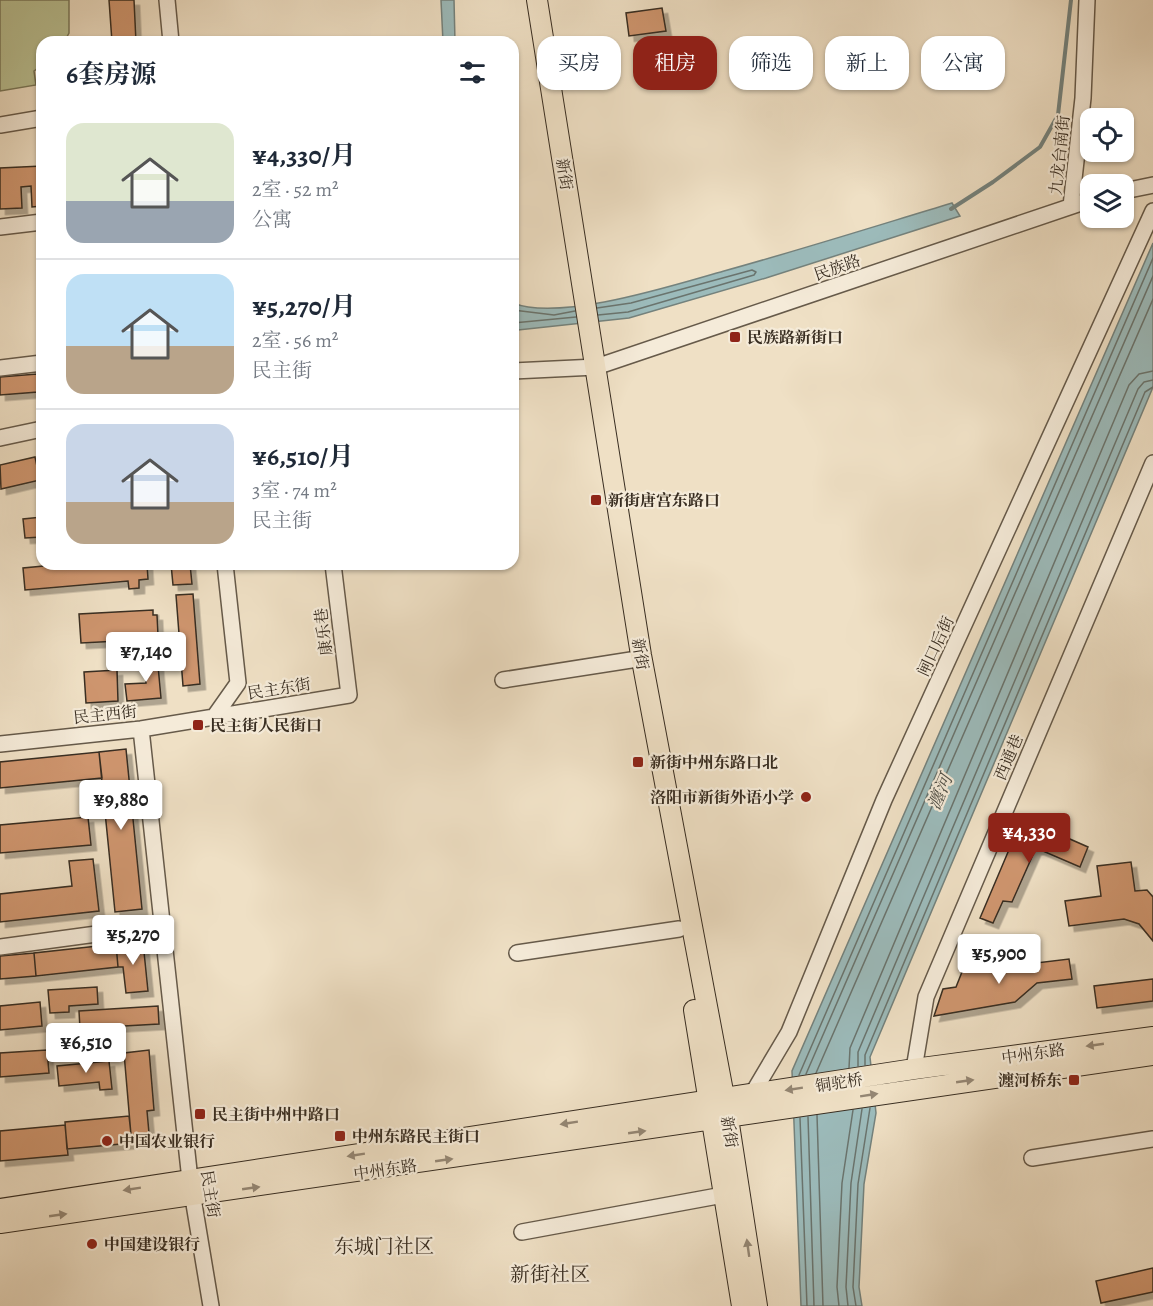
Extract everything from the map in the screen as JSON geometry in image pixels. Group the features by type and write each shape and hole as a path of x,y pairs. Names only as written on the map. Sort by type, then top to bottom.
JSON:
{"main road":[{"name":"新街","path":"524,0 584,329 631,660 679,929 719,1110"},
{"name":"新街","path":"537,0 577,288"},
{"name":"新街","path":"590,367 733,1194 757,1306"},
{"name":"中州东路","path":"914,1070 1153,1037"},
{"name":"中州东路","path":"908,1089 1153,1054"},
{"name":"铜驼桥","path":"762,1100 914,1070"},
{"name":"铜驼桥","path":"762,1100 908,1089"},
{"name":"中州东路","path":"0,1223 191,1188 719,1110 762,1100"},
{"name":"中州东路","path":"0,1209 191,1188"},
{"path":"733,1194 742,1306"}],"street":[{"path":"167,0 170,36"},
{"name":"九龙台南街","path":"1071,206 1083,98 1088,0"},
{"path":"0,125 36,119"},
{"path":"1134,189 1153,185"},
{"name":"民族路","path":"519,371 590,367 1080,203"},
{"name":"闸口后街","path":"762,1100 884,800 1153,211"},
{"path":"0,227 36,223"},
{"path":"0,368 36,364"},
{"path":"0,438 36,430"},
{"name":"西通巷","path":"914,1070 926,997 1153,463"},
{"path":"214,717 238,683 226,570"},
{"name":"康乐巷","path":"334,570 349,695"},
{"path":"503,680 631,660"},
{"name":"民主东街","path":"214,717 349,695"},
{"name":"民主西街","path":"0,744 141,729 214,717"},
{"name":"民主街","path":"141,729 191,1188 211,1306"},
{"path":"0,947 163,925"},
{"path":"517,953 679,929"},
{"path":"1032,1158 1153,1139"},
{"path":"522,1232 733,1194"}],"green space":[{"path":"0,0 69,0 67,36 36,36 36,70 34,71 36,85 0,91"}],"water":[{"path":"441,0 454,0 455,36 443,36"},
{"path":"952,203 960,216 766,278 629,318 519,330 519,304 534,308 587,305 677,285"},
{"name":"瀍河","path":"1153,243 1153,387 870,1057 876,1113 864,1184 859,1287 862,1306 801,1306 792,1071"}],"building":[{"path":"109,0 134,0 136,36 112,36"},
{"path":"662,8 666,31 629,36 626,13"},
{"path":"36,166 36,207 32,207 31,186 21,187 22,208 0,209 0,168"},
{"path":"36,374 36,392 0,395 0,377"},
{"path":"35,457 36,481 1,489 0,465"},
{"path":"36,518 36,537 25,538 23,519"},
{"path":"23,568 147,570 148,579 139,580 139,588 129,589 128,581 25,590"},
{"path":"172,570 191,570 192,584 173,585"},
{"path":"193,594 200,684 183,686 176,595"},
{"path":"153,610 153,615 157,615 158,635 149,636 149,645 139,646 138,640 81,643 79,614"},
{"path":"157,655 161,698 127,701 125,684 146,683 144,656"},
{"path":"117,670 118,701 86,703 84,672"},
{"path":"126,749 142,909 115,912 99,752"},
{"path":"99,752 102,778 0,788 0,762"},
{"path":"88,817 91,845 0,853 0,825"},
{"path":"1038,825 1088,847 1080,867 1036,848 1012,902 1003,901 993,923 980,918 1014,838"},
{"path":"93,859 99,911 0,922 0,894 72,886 69,861"},
{"path":"1131,862 1135,891 1147,890 1153,897 1153,941 1139,924 1124,919 1069,926 1065,901 1101,896 1097,866"},
{"path":"143,942 148,991 126,993 123,967 118,967 116,944"},
{"path":"116,944 118,967 36,976 34,953"},
{"path":"34,953 36,976 0,979 0,956"},
{"path":"1069,959 1072,979 1037,983 1015,1002 934,1016 943,989 956,987 962,972"},
{"path":"1153,979 1153,1001 1097,1008 1094,986"},
{"path":"97,987 98,1004 69,1006 69,1012 50,1013 48,990"},
{"path":"40,1002 42,1026 0,1030 0,1006"},
{"path":"158,1006 159,1024 89,1028 90,1046 69,1047 68,1029 80,1029 79,1011"},
{"path":"47,1050 49,1073 0,1077 0,1053"},
{"path":"149,1050 154,1110 147,1111 149,1133 131,1135 124,1053"},
{"path":"109,1061 112,1089 100,1090 99,1082 59,1086 57,1066"},
{"path":"129,1116 132,1143 67,1149 65,1122"},
{"path":"65,1125 68,1155 0,1161 0,1131"},
{"path":"1153,1268 1153,1292 1101,1303 1096,1281"}],"waterway":[{"path":"951,209 993,182 1040,147 1058,115 1071,0"}],"place":[{"name":"民族路新街口","path":"735,337"},
{"name":"新街唐宫东路口","path":"596,500"},
{"name":"民主街人民街口","path":"198,725"},
{"name":"新街中州东路口北","path":"638,762"},
{"name":"洛阳市新街外语小学","path":"806,797"},
{"name":"瀍河桥东","path":"1074,1080"},
{"name":"民主街中州中路口","path":"200,1114"},
{"name":"中州东路民主街口","path":"340,1136"},
{"name":"中国农业银行","path":"107,1141"},
{"name":"中国建设银行","path":"92,1244"}],"district":[{"name":"东城门社区","path":"384,1246"},
{"name":"新街社区","path":"550,1274"}]}
